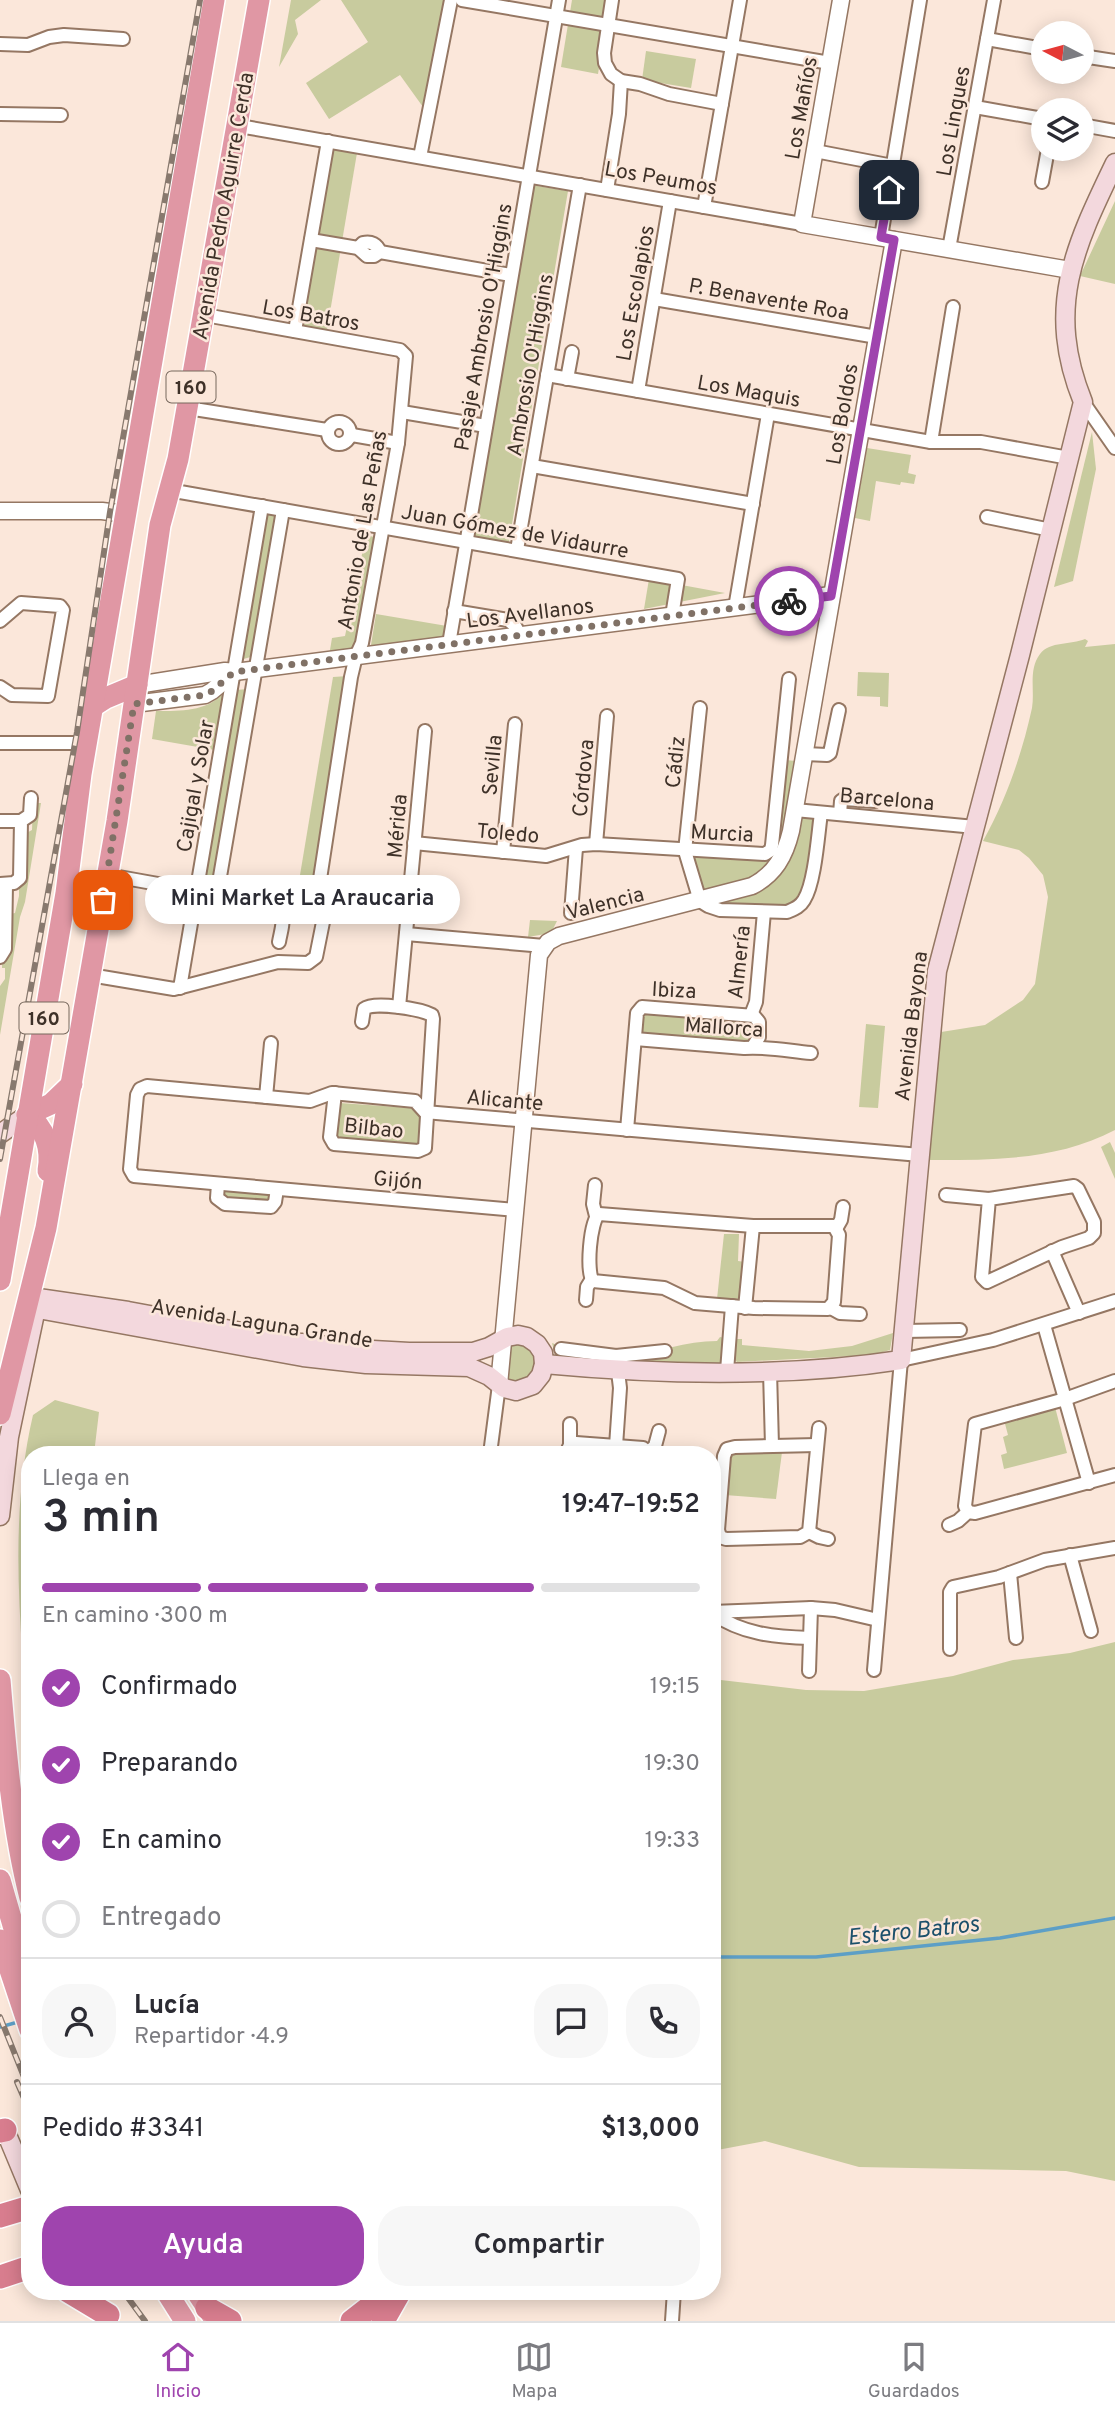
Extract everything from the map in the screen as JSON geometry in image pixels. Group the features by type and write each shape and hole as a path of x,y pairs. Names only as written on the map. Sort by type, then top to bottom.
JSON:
{"highway":[{"name":"Avenida Pedro Aguirre Cerda","path":"0,1280 66,893 92,707 214,0"},
{"name":"Avenida Pedro Aguirre Cerda","path":"0,1414 37,1296 46,1228 108,875 161,515 177,466 259,0"},
{"path":"92,707 106,698 135,694"},
{"path":"37,1296 38,1230 49,1164 45,1137 40,1127 27,1115 51,1104 72,1084"},
{"path":"0,1680 11,1797 21,1859"},
{"path":"0,1880 21,1953"},
{"path":"0,1940 21,2004"},
{"path":"1,2277 21,2270"},
{"path":"1,2277 21,2278"},
{"path":"82,2300 110,2318"},
{"path":"172,2300 186,2321"},
{"path":"352,2321 376,2300"},
{"path":"367,2321 379,2300"},
{"path":"383,2321 395,2300"},
{"path":"207,2307 230,2321"}],"main road":[{"path":"1083,402 1071,368 1066,332 1070,270 1084,227 1115,163"},
{"name":"Avenida Bayona","path":"901,1360 937,971 1083,402"},
{"path":"0,1120 27,1115"},
{"path":"0,1134 27,1115"},
{"name":"Avenida Laguna Grande","path":"37,1296 301,1343 355,1349 465,1353 489,1348 504,1339"},
{"name":"Avenida Laguna Grande","path":"37,1296 303,1357 366,1364 469,1367 483,1372 499,1385"},
{"name":"Avenida Pedro Aguirre Cerda","path":"0,1516 13,1414 37,1296"},
{"path":"499,1385 516,1391 528,1388 537,1380 544,1364 543,1353 532,1340 518,1335 504,1339"},
{"path":"544,1364 617,1363 727,1371 770,1371 857,1366 901,1360"},
{"path":"2,2126 17,2201"},
{"path":"96,2300 110,2318"}],"street":[{"path":"420,157 451,0"},
{"path":"462,0 830,63"},
{"path":"556,16 559,0"},
{"path":"612,0 605,63 611,74 621,81 669,94 722,104"},
{"path":"704,207 740,0"},
{"name":"Los Mañíos","path":"802,224 841,0"},
{"path":"888,239 893,166 920,0"},
{"name":"Los Lingues","path":"949,249 994,0"},
{"name":"Pasaje Ambrosio O'Higgins","path":"449,644 556,16"},
{"path":"0,44 28,45 59,36 123,39"},
{"path":"987,39 1031,47"},
{"path":"1094,57 1115,61"},
{"path":"607,190 619,114 621,81"},
{"path":"975,107 1031,116"},
{"path":"0,114 61,115"},
{"name":"Los Peumos","path":"246,127 1070,270"},
{"path":"1094,127 1115,131"},
{"path":"296,331 328,141"},
{"path":"815,151 893,166"},
{"path":"1042,182 1046,161"},
{"name":"Ambrosio O'Higgins","path":"517,550 580,185"},
{"name":"Los Escolapios","path":"638,391 670,201"},
{"name":"Los Boldos","path":"831,596 877,337 888,239"},
{"path":"311,240 358,248 363,243 370,243 377,246 380,252 511,275"},
{"name":"P. Benavente Roa","path":"654,299 877,337"},
{"path":"930,442 953,307"},
{"name":"Los Batros","path":"216,317 400,350"},
{"name":"Antonio de Las Peñas","path":"180,988 278,962 312,962 316,957 326,905 318,892 356,656 362,643 398,443 406,355 400,350"},
{"path":"567,379 572,352"},
{"name":"Los Maquis","path":"547,375 930,442 981,442 1069,458"},
{"path":"1083,402 1115,448"},
{"path":"194,409 327,430 328,438 333,441 345,442 352,435 398,443"},
{"path":"402,412 486,426"},
{"path":"735,608 768,414"},
{"path":"532,466 753,504"},
{"name":"Juan Gómez de Vidaurre","path":"180,492 678,579 672,616"},
{"name":"Cajigal y Solar","path":"180,988 262,506"},
{"name":"Cajigal y Solar","path":"217,894 283,510"},
{"path":"0,511 102,511 126,514"},
{"path":"987,517 1051,530"},
{"name":"Los Avellanos","path":"135,694 225,671 831,596"},
{"name":"Valencia","path":"544,946 559,936 744,889 766,878 784,855 795,810 831,596"},
{"path":"0,621 22,603 60,606 63,610 48,696 5,691"},
{"path":"454,611 508,620 520,635"},
{"name":"Murcia","path":"596,844 759,856 771,849 789,679"},
{"name":"Cádiz","path":"700,708 685,851 700,901"},
{"path":"783,736 827,755 830,753 839,710"},
{"name":"Córdova","path":"596,844 607,716"},
{"name":"Sevilla","path":"503,852 515,724"},
{"name":"Mérida","path":"399,1007 425,731"},
{"path":"0,743 86,743"},
{"path":"0,821 22,821 30,815 32,798"},
{"path":"840,814 841,801 844,799 875,801"},
{"name":"Barcelona","path":"795,810 975,827"},
{"path":"700,901 720,910 787,912 797,909 810,888 821,813"},
{"path":"2,953 3,884 18,881 21,874 22,821"},
{"name":"Toledo","path":"414,843 551,856 596,844"},
{"path":"571,913 576,848"},
{"path":"108,875 278,907 283,919 279,942"},
{"name":"Almería","path":"751,1015 756,1003 764,912"},
{"path":"406,934 544,946 538,961 504,1339 491,1446"},
{"path":"90,975 167,989 180,988"},
{"path":"362,1022 364,1009 368,1005 399,1007 428,1013 433,1019 425,1112"},
{"name":"Ibiza","path":"626,1130 637,1013 644,1006 751,1015"},
{"path":"751,1015 759,1022 759,1037 754,1045"},
{"name":"Mallorca","path":"635,1039 744,1048 754,1045 811,1053"},
{"path":"266,1097 271,1043"},
{"name":"Alicante","path":"132,1134 136,1095 140,1089 147,1086 310,1101 327,1093 335,1093 415,1101 425,1112 920,1155"},
{"name":"Bilbao","path":"335,1093 330,1137 334,1144 422,1151 425,1146 425,1112"},
{"name":"Gijón","path":"132,1134 130,1169 134,1176 516,1210"},
{"path":"218,1184 217,1198 225,1204 271,1207 275,1202 277,1189"},
{"path":"595,1185 593,1208 596,1216 593,1222 589,1273 592,1279 660,1287 690,1302 738,1307 831,1308 840,1313 860,1314"},
{"path":"946,1195 989,1199 1072,1185 1077,1187 1094,1222 1094,1233 1089,1238 1052,1251 992,1281 985,1281 982,1275 989,1199"},
{"path":"831,1308 834,1302 839,1235 837,1227 843,1207"},
{"path":"596,1216 603,1214 753,1226 837,1227"},
{"path":"727,1371 753,1226"},
{"path":"1052,1251 1080,1313"},
{"path":"586,1300 587,1287 592,1279"},
{"path":"901,1360 980,1343 1115,1301"},
{"path":"1044,1325 1089,1483"},
{"path":"904,1331 960,1330"},
{"path":"561,1349 617,1363 665,1351"},
{"name":"Avenida Bayona","path":"874,1670 901,1360"},
{"path":"573,1446 576,1443 616,1446 620,1388 617,1363"},
{"path":"770,1371 772,1446"},
{"path":"968,1512 965,1506 975,1424 1065,1399 1115,1381"},
{"path":"568,1446 570,1424"},
{"path":"808,1532 819,1428"},
{"path":"655,1446 659,1431"},
{"path":"721,1497 725,1452 734,1447 817,1445"},
{"path":"968,1512 975,1513 1115,1475"},
{"path":"949,1525 968,1512"},
{"path":"808,1532 828,1539"},
{"path":"721,1540 800,1536 808,1532"},
{"path":"950,1649 951,1589 1010,1573 1045,1560 1115,1548"},
{"path":"1070,1555 1091,1631"},
{"path":"1010,1573 1016,1638"},
{"path":"721,1612 811,1608 835,1610 878,1620"},
{"path":"809,1671 811,1608"},
{"path":"721,1618 751,1632 810,1638"},
{"path":"672,2321 673,2300"}],"green space":[{"path":"291,0 321,0 295,20 298,34 279,67"},
{"path":"341,0 445,0 423,107 400,75 329,119 306,83 368,42"},
{"path":"572,0 610,0 598,74 561,67"},
{"path":"646,51 696,59 691,88 642,80"},
{"path":"332,149 357,153 327,330 301,326"},
{"path":"531,185 568,191 509,542 474,537"},
{"path":"1115,201 1115,284 1080,276"},
{"path":"1092,432 1096,469 1073,581 1054,587"},
{"path":"867,448 911,455 908,473 916,475 914,484 876,481 870,521 855,518"},
{"path":"266,512 278,515 254,656 240,660"},
{"path":"366,535 386,540 367,653 329,656 332,638 345,636"},
{"path":"649,579 725,593 644,609"},
{"path":"376,614 447,626 445,641 370,651"},
{"path":"1085,639 1088,641 1085,647 1115,644 1115,1130 1070,1148 1023,1157 926,1160 935,1033 985,1025 1023,1000 1035,984 1048,897 1043,875 1019,850 983,841 1006,793 1023,742 1032,708 1036,660 1049,647"},
{"path":"858,672 889,673 888,707 880,706 880,697 857,696"},
{"path":"348,676 313,903 296,899 333,677"},
{"path":"248,689 215,891 202,889 236,690"},
{"path":"224,691 215,750 152,739 156,711 202,707 218,698"},
{"path":"785,760 796,761 786,824 775,855 766,867 750,879 704,890 693,860 696,856 767,858"},
{"path":"33,803 41,803 0,1035 0,986 5,979 5,968 2,968 3,921 5,915 15,913 19,896 19,837 32,830"},
{"path":"802,817 818,819 802,894 788,909 722,906 722,901 757,892 777,878 794,849"},
{"path":"530,920 557,921 551,933 528,937"},
{"path":"646,1012 748,1022 752,1033 745,1042 645,1034 639,1031 639,1017"},
{"path":"866,1024 885,1026 878,1108 859,1107"},
{"path":"340,1103 411,1108 424,1118 421,1147 335,1140"},
{"path":"1110,1142 1115,1153 1115,1179 1101,1147"},
{"path":"220,1189 271,1195 268,1203 223,1198"},
{"path":"724,1234 739,1234 738,1261 745,1262 741,1296 736,1300 717,1299"},
{"path":"893,1333 890,1350 872,1355 737,1362 733,1358 736,1339 742,1339 742,1345 809,1351 852,1346"},
{"path":"720,1337 725,1338 723,1366 556,1358 552,1343 557,1345 561,1353 610,1359 717,1341"},
{"path":"509,1343 526,1344 537,1357 535,1373 524,1385 506,1383"},
{"path":"55,1400 99,1412 95,1446 27,1446 33,1415"},
{"path":"1055,1407 1067,1453 1004,1469 1001,1455 1007,1453 1003,1437 1008,1435 1004,1420"},
{"path":"782,1452 776,1499 725,1495 730,1453"},
{"path":"21,1491 21,1626 19,1584"},
{"path":"1115,1642 1115,2181 1066,2171 859,2167 765,2141 721,2149 721,1680 806,1690 864,1691 953,1676 1013,1660 1070,1653"}],"waterway":[{"name":"Estero Batros","path":"721,1957 816,1957 1000,1938 1115,1918"},
{"name":"Estero Batros","path":"0,2027 18,2022"}],"railway":[{"path":"0,1159 77,732 110,512 200,0"},
{"path":"0,2017 21,2070"},
{"path":"17,2082 21,2091"},
{"path":"130,2300 145,2321"}],"way so far":[{"path":"103,900 134,704 205,695 234,672 789,601"}],"place":[{"name":"Mini Market La Araucaria","path":"103,900"}],"route":[{"path":"789,601 831,596 894,240 881,237 889,190"}]}
